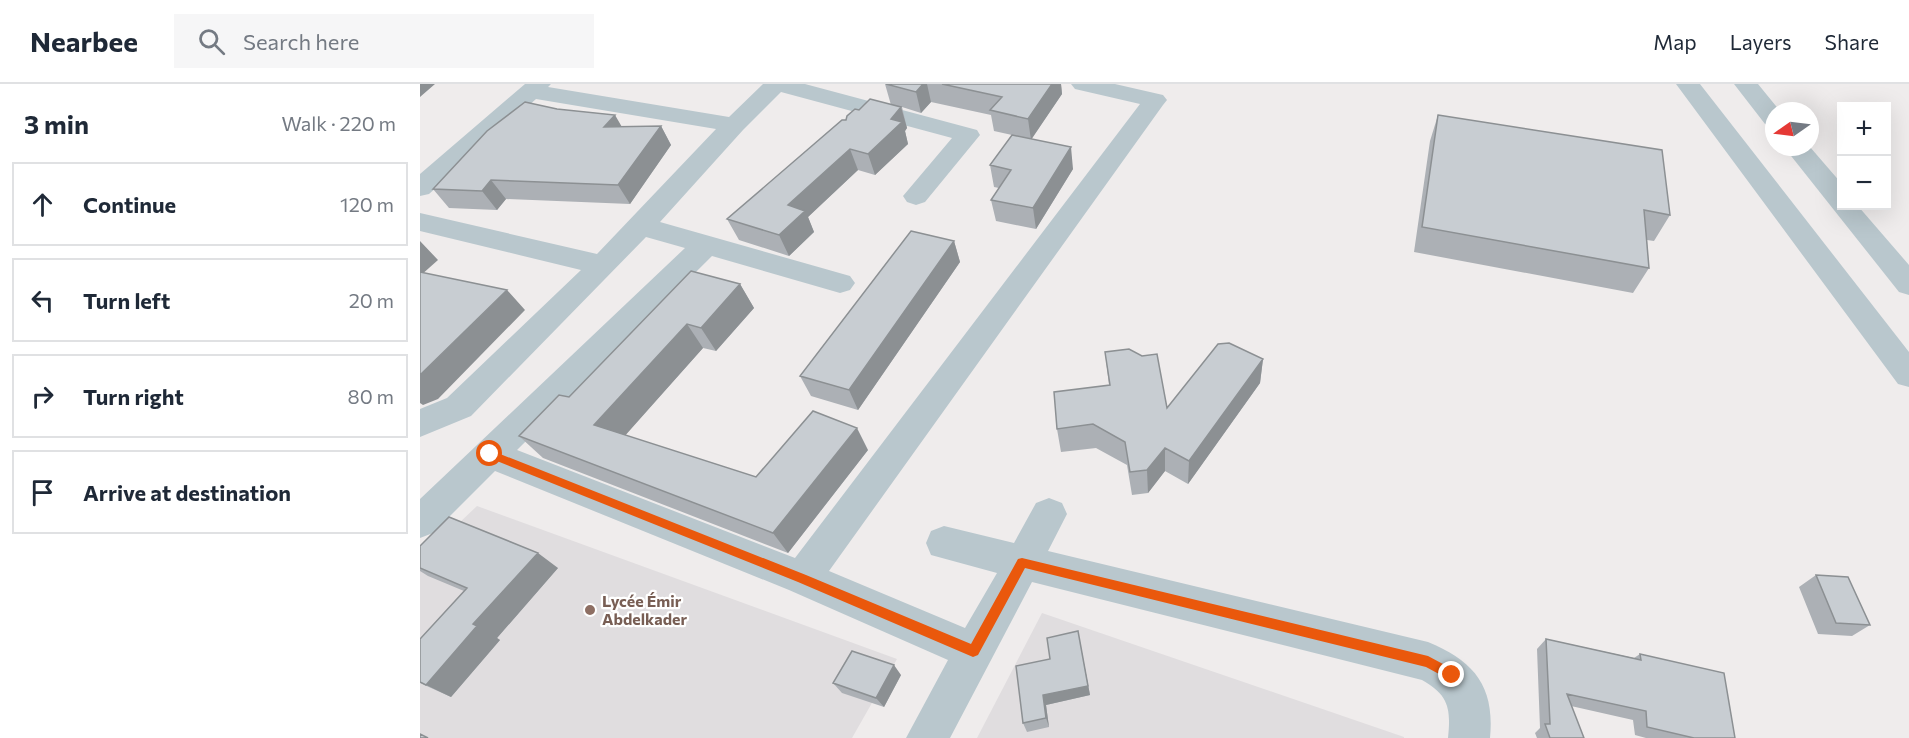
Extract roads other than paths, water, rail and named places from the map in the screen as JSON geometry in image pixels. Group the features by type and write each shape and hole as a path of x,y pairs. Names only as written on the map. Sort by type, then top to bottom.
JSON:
{"street":[{"path":"420,424 459,407 603,265 734,125 777,84 870,99 968,135 916,196"},
{"path":"802,578 1155,100 1083,84"},
{"path":"1688,84 1909,375"},
{"path":"1746,84 1765,108"},
{"path":"420,188 534,88 734,125"},
{"path":"1804,156 1837,197"},
{"path":"1848,210 1909,285"},
{"path":"420,222 603,265"},
{"path":"640,226 840,283"},
{"path":"420,522 706,245"},
{"path":"490,454 802,578 973,651"},
{"path":"927,738 1049,514"},
{"path":"944,543 1428,662 1440,667 1461,686 1472,716 1469,738"}],"place":[{"name":"Lycée Émir Abdelkader","path":"590,610"}]}
